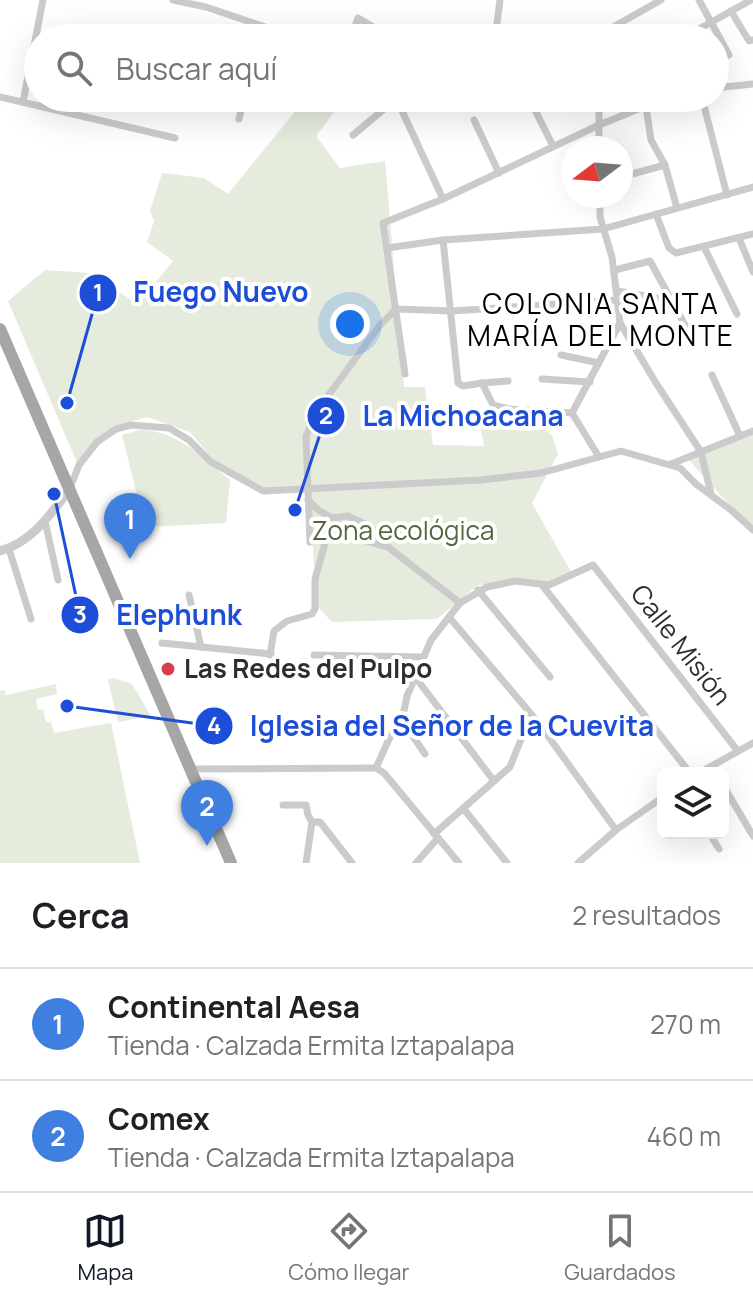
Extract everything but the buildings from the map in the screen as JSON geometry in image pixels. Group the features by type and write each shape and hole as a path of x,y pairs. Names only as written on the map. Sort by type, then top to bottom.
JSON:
{"main road":[{"path":"0,329 4,352 69,490 231,863"}],"street":[{"path":"39,24 43,0"},
{"path":"173,0 207,3 254,24"},
{"path":"497,24 500,0"},
{"path":"621,24 661,0"},
{"path":"699,0 714,24"},
{"path":"707,24 751,0"},
{"path":"731,11 751,40"},
{"path":"729,87 753,84"},
{"path":"0,97 23,102 24,98"},
{"path":"65,112 175,138"},
{"path":"239,119 241,112"},
{"path":"353,135 380,112"},
{"path":"403,112 443,199"},
{"path":"536,112 553,146"},
{"path":"599,112 599,136"},
{"path":"405,374 383,223 443,199 633,112"},
{"path":"647,112 651,140 665,165 677,208"},
{"path":"706,112 727,195"},
{"path":"474,120 499,173"},
{"path":"633,174 665,165"},
{"path":"387,248 443,240 603,229 753,187"},
{"path":"600,208 615,270 620,323 701,452 711,494"},
{"path":"656,214 672,251 676,253 753,234"},
{"path":"739,238 753,272"},
{"path":"443,240 458,383 463,386 508,381"},
{"path":"704,247 737,314"},
{"path":"615,270 650,261 686,327"},
{"path":"310,542 306,436 319,408 380,325 396,309 452,311 618,296 672,301"},
{"path":"572,413 620,323"},
{"path":"561,355 599,363"},
{"path":"712,375 740,436"},
{"path":"542,379 590,382"},
{"path":"482,383 493,405 572,413"},
{"path":"572,413 599,457"},
{"path":"31,619 4,550 20,544 45,521 69,490 79,465 97,442 116,429 151,425 169,428 189,440 211,462 263,491 308,495 541,473 621,451 680,468 753,530"},
{"path":"671,464 753,431"},
{"path":"308,495 318,510 332,518 339,527 388,547"},
{"path":"332,518 348,516 367,525 379,534 388,547 460,603"},
{"path":"162,643 272,654 274,631 287,621 312,614 315,609 315,579 332,518"},
{"path":"45,521 58,580"},
{"name":"Calle Misión","path":"542,585 549,585 593,565 737,750"},
{"path":"376,768 402,720 407,696 431,640 460,603 478,590 515,581 542,585 685,767"},
{"path":"478,590 550,677"},
{"path":"189,595 201,647"},
{"path":"449,617 537,721 616,830"},
{"path":"314,655 423,657"},
{"path":"416,678 494,781"},
{"path":"402,720 425,754"},
{"path":"416,863 463,808 510,767 524,732 537,721"},
{"path":"716,767 737,750 753,743"},
{"path":"190,769 376,768 384,773 459,863"},
{"path":"729,795 753,836"},
{"path":"578,863 616,830 657,801"},
{"path":"283,805 306,805 312,822 306,863"},
{"path":"463,808 507,863"},
{"path":"312,822 320,822 352,863"},
{"path":"713,839 719,849"}],"green space":[{"name":"Zona ecológica","path":"295,112 334,112 316,136 340,168 385,161 404,387 425,387 433,445 484,446 481,428 543,429 552,435 558,454 532,503 571,572 549,581 478,585 437,619 332,622 317,606 309,489 268,490 215,462 190,432 147,417 114,426 78,465 8,301 45,270 89,273 138,304 173,261 147,242 154,221 150,211 162,173 204,178 228,194"},
{"path":"139,430 153,431 177,440 230,480 226,523 145,527 122,435"},
{"path":"753,434 753,526 734,510 689,460"},
{"path":"113,678 132,684 151,716 118,722 108,680"},
{"path":"56,684 57,694 36,699 38,710 43,709 46,722 51,722 54,733 111,723 140,863 0,863 0,691 4,690 6,695"}],"place":[{"name":"Fuego Nuevo","path":"67,403"},
{"name":"Elephunk","path":"54,494"},
{"name":"La Michoacana","path":"295,510"},
{"name":"Continental Aesa","path":"130,559"},
{"name":"Las Redes del Pulpo","path":"168,669"},
{"name":"Iglesia del Señor de la Cuevita","path":"67,706"},
{"name":"Comex","path":"207,846"}],"district":[{"name":"COLONIA SANTA MARÍA DEL MONTE","path":"601,320"}]}
